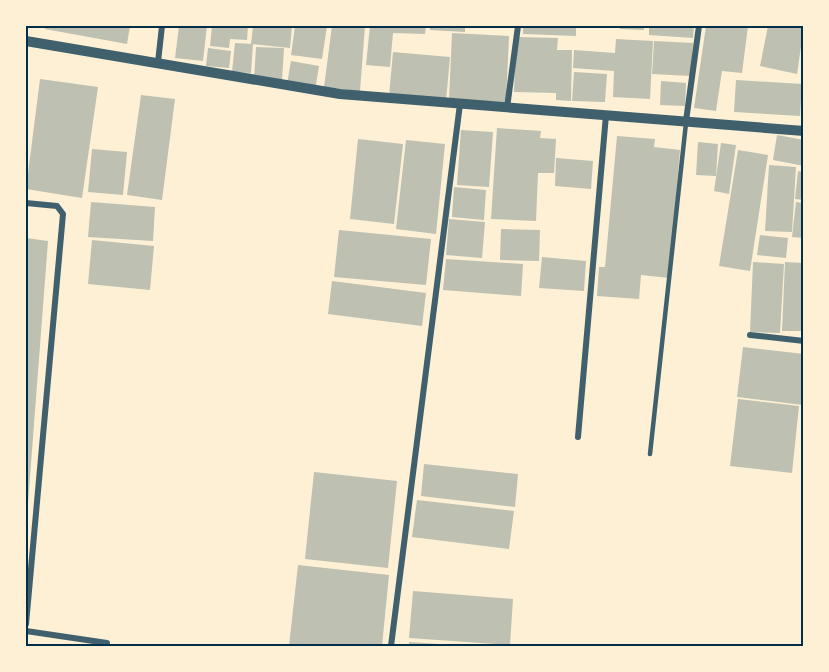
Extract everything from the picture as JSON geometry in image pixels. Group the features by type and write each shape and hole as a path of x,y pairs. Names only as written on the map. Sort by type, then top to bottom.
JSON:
{"street":[{"path":"158,63 162,26"},
{"path":"506,109 518,26"},
{"path":"686,121 699,26"},
{"path":"26,41 318,91 506,109 804,131"},
{"path":"391,646 460,104"},
{"path":"578,436 606,115"},
{"path":"26,203 57,206 63,214 26,624"},
{"path":"750,335 804,341"},
{"path":"26,631 107,643"}],"lane":[{"path":"650,454 686,121"}],"building":[{"path":"45,26 130,26 127,44 45,29"},
{"path":"179,26 207,26 203,61 175,58"},
{"path":"212,26 248,26 247,40 230,39 229,48 210,46"},
{"path":"253,26 292,26 290,48 251,44"},
{"path":"295,26 327,26 322,59 291,55"},
{"path":"332,26 365,26 360,91 324,87"},
{"path":"370,26 426,26 425,34 393,33 390,67 366,65"},
{"path":"430,26 465,26 465,32 430,30"},
{"path":"523,26 576,26 576,36 523,34"},
{"path":"620,26 644,26 644,30 620,29"},
{"path":"649,26 694,26 693,38 649,35"},
{"path":"706,26 748,26 742,73 722,71 716,111 694,108"},
{"path":"768,26 804,26 797,74 760,66"},
{"path":"452,33 509,36 506,102 449,100"},
{"path":"516,37 558,38 557,50 572,50 571,101 556,100 556,93 514,92"},
{"path":"616,39 653,41 650,99 613,97 614,71 573,68 574,50 615,53"},
{"path":"654,41 693,43 691,76 652,74"},
{"path":"235,43 253,44 251,73 232,72"},
{"path":"256,47 284,48 282,81 254,80"},
{"path":"208,48 231,51 229,68 206,66"},
{"path":"393,52 450,57 446,101 389,96"},
{"path":"291,61 319,66 315,90 287,84"},
{"path":"574,72 607,74 605,102 572,101"},
{"path":"40,79 98,87 82,198 26,189"},
{"path":"736,80 802,84 800,116 734,112"},
{"path":"661,81 686,83 685,106 660,105"},
{"path":"141,95 175,99 162,200 127,195"},
{"path":"497,128 541,131 540,138 556,139 554,173 538,173 536,221 491,219"},
{"path":"461,130 493,132 489,187 457,185"},
{"path":"777,135 804,140 804,166 773,160"},
{"path":"617,136 655,139 654,147 680,150 669,278 641,275 639,299 597,296 599,267 605,267"},
{"path":"358,139 403,144 394,224 350,219"},
{"path":"406,140 445,144 436,234 396,229"},
{"path":"698,142 718,144 716,176 696,175"},
{"path":"721,143 736,145 729,194 714,191"},
{"path":"92,149 127,152 123,195 88,192"},
{"path":"738,150 768,155 750,271 719,266"},
{"path":"556,158 593,161 591,189 555,186"},
{"path":"769,165 796,167 792,232 765,231"},
{"path":"798,171 804,172 804,200 795,199"},
{"path":"454,187 486,190 484,220 452,217"},
{"path":"91,202 155,207 153,241 88,237"},
{"path":"796,202 804,203 804,238 792,237"},
{"path":"449,219 485,222 482,258 446,255"},
{"path":"501,229 540,230 539,261 500,260"},
{"path":"339,230 431,239 426,285 334,277"},
{"path":"760,235 788,238 786,258 757,255"},
{"path":"26,238 48,241 28,503 26,503"},
{"path":"92,240 154,246 150,290 88,284"},
{"path":"542,257 586,261 584,291 539,288"},
{"path":"446,259 523,264 521,296 443,290"},
{"path":"753,262 784,264 780,333 750,332"},
{"path":"785,262 804,263 804,331 782,331"},
{"path":"332,281 426,293 422,326 328,314"},
{"path":"743,347 804,354 803,405 737,397"},
{"path":"738,399 799,406 792,473 730,466"},
{"path":"424,464 518,474 515,507 421,496"},
{"path":"314,472 397,481 388,568 305,559"},
{"path":"417,500 514,511 509,549 412,537"},
{"path":"298,565 389,575 382,646 289,646"},
{"path":"413,591 513,599 510,645 409,638"},
{"path":"409,642 453,645 453,646 409,646"}]}
